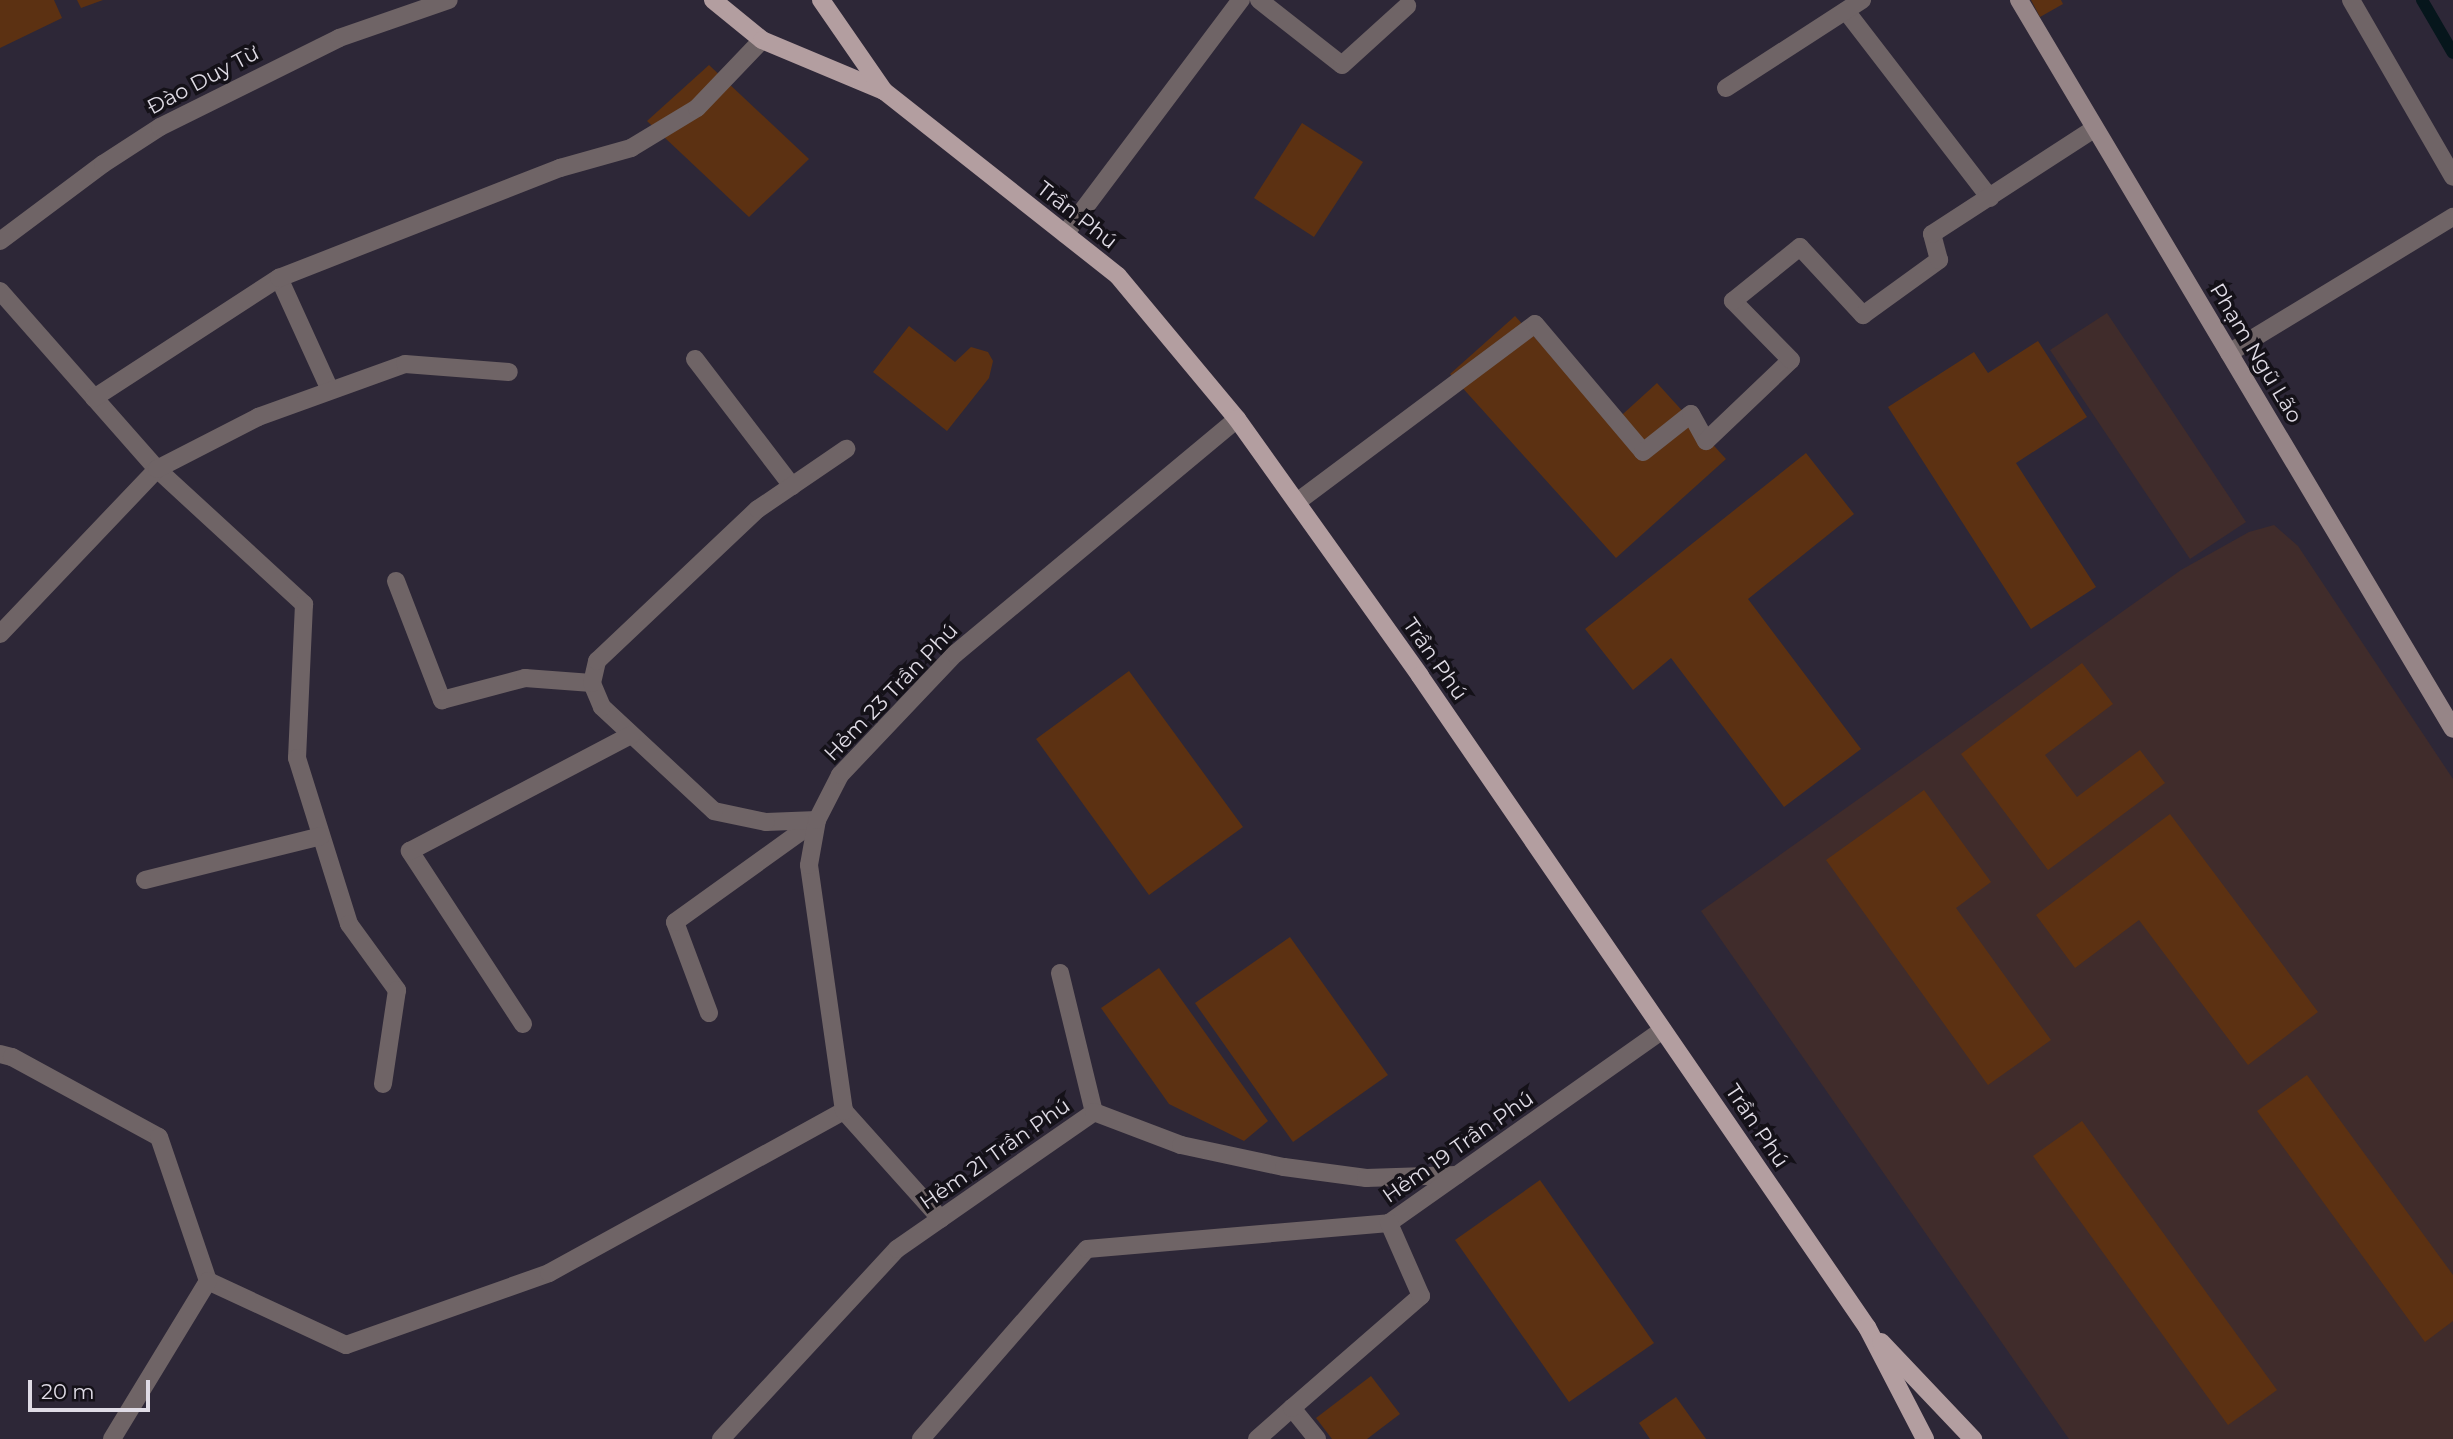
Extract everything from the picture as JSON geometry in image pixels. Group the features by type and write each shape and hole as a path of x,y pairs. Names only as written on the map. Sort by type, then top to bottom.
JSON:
{"main road":[{"name":"Trần Phú","path":"713,0 762,40 884,91 1118,276 1237,419 1297,502 1867,1327 1925,1439"},
{"name":"Trần Phú","path":"821,0 884,91"},
{"name":"Trần Phú","path":"1867,1327 1973,1439"}],"street":[{"name":"Đào Duy Từ","path":"0,241 103,163 160,127 339,38 449,0"},
{"path":"1065,234 1241,0"},
{"path":"1259,0 1342,65 1407,6"},
{"path":"1726,88 1862,0"},
{"name":"Phạm Ngũ Lão","path":"2019,0 2453,729"},
{"path":"2351,0 2453,177"},
{"path":"1846,11 1990,198"},
{"path":"94,398 279,278 560,168 631,148 697,108 762,40"},
{"path":"1297,502 1535,324 1643,453 1691,414 1706,441 1791,360 1732,301 1800,247 1863,315 1939,260 1932,234 2095,128"},
{"path":"2229,353 2453,217"},
{"path":"279,278 330,390"},
{"path":"0,291 157,469 304,604 297,758 349,923 397,990 383,1084"},
{"path":"695,359 792,486"},
{"path":"0,634 157,469 258,416 405,364 509,372"},
{"name":"Hẻm 23 Trần Phú","path":"844,1111 809,864 817,820 840,775 954,654 1237,419"},
{"path":"817,820 766,822 714,811 602,707 592,683 597,661 758,509 846,449"},
{"path":"396,581 442,700 525,678 592,683"},
{"path":"523,1024 410,851 631,735"},
{"path":"709,1013 675,922 817,820"},
{"path":"145,880 321,836"},
{"path":"1060,973 1094,1112"},
{"name":"Hẻm 19 Trần Phú","path":"920,1439 1087,1248 1389,1223 1663,1030"},
{"path":"0,1054 12,1057 159,1137 208,1281 346,1345 550,1273 844,1111 941,1219"},
{"name":"Hẻm 21 Trần Phú","path":"722,1439 897,1249 1094,1112 1181,1145 1284,1167 1366,1178 1457,1175"},
{"path":"1257,1439 1422,1296 1389,1223"},
{"path":"112,1439 208,1281"},
{"path":"1292,1408 1317,1439"}],"shaded area":[{"path":"2107,313 2246,522 2190,559 2050,350"},
{"path":"2274,525 2298,546 2453,779 2453,1439 2069,1439 1701,911 2181,570 2249,532"}],"building":[{"path":"0,0 54,0 62,18 0,48"},
{"path":"77,0 103,0 81,8"},
{"path":"2031,0 2061,0 2063,4 2040,17"},
{"path":"709,65 809,159 749,217 647,121"},
{"path":"1302,123 1363,162 1314,237 1254,198"},
{"path":"1515,316 1613,423 1657,383 1726,459 1616,558 1450,374"},
{"path":"909,326 955,362 971,347 988,352 993,361 989,378 947,431 873,372"},
{"path":"2038,341 2087,417 2016,463 2096,587 2031,629 1888,407 1974,352 1988,373"},
{"path":"1806,453 1854,514 1748,599 1861,749 1784,807 1671,658 1633,690 1585,629"},
{"path":"2082,663 2113,704 2045,755 2077,797 2140,750 2165,783 2048,870 1961,754"},
{"path":"1129,671 1243,827 1149,895 1036,739"},
{"path":"1924,790 1991,882 1956,908 2051,1040 1988,1085 1826,860"},
{"path":"2170,814 2318,1012 2248,1065 2139,920 2075,968 2036,915"},
{"path":"1290,937 1388,1075 1293,1142 1195,1003"},
{"path":"1159,968 1268,1121 1244,1141 1169,1104 1101,1008"},
{"path":"2307,1075 2453,1275 2453,1321 2425,1342 2257,1111"},
{"path":"2082,1121 2277,1390 2228,1425 2033,1156"},
{"path":"1540,1180 1654,1343 1569,1402 1455,1240"},
{"path":"1371,1376 1400,1414 1367,1439 1332,1439 1316,1418"},
{"path":"1676,1397 1706,1439 1650,1439 1639,1423"}],"waterway":[{"path":"2422,0 2453,53"}]}
